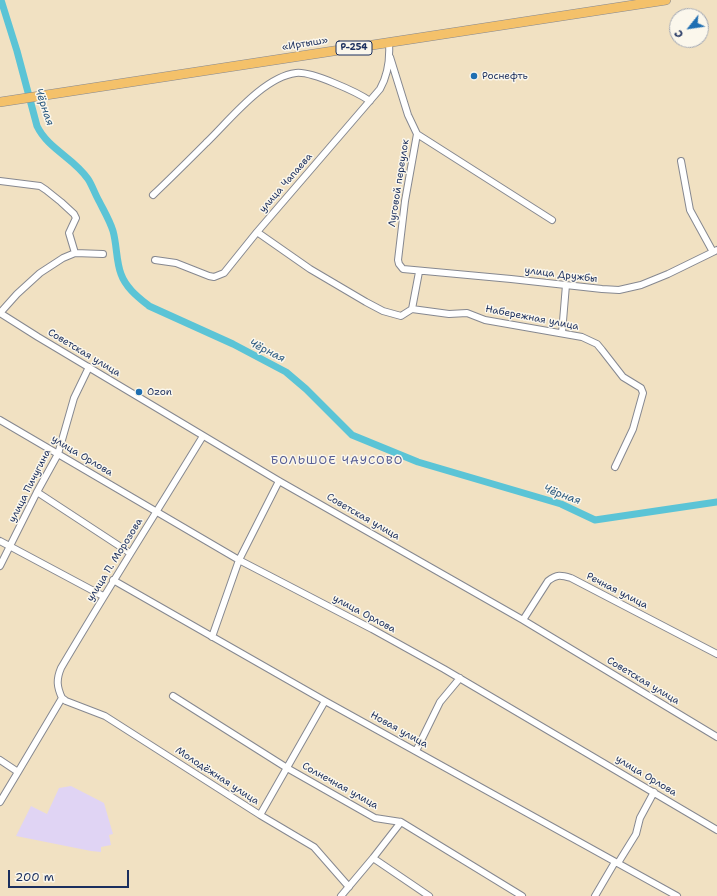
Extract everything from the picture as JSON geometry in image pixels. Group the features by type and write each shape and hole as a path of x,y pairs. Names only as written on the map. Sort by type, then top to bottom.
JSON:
{"highway":[{"name":"«Иртыш»","path":"0,102 666,0"}],"street":[{"name":"улица Чапаева","path":"155,260 176,263 214,277 224,273 257,232 380,89 384,83 390,57 389,43"},
{"name":"Луговой переулок","path":"390,57 408,115 417,134 398,260 401,267"},
{"path":"153,195 256,94 280,78 297,73 310,75 370,100"},
{"path":"417,134 552,220"},
{"path":"681,161 690,210 715,251"},
{"path":"0,182 40,186 68,208 76,218 69,233 75,253"},
{"name":"Набережная улица","path":"257,232 310,269 383,311 400,316 412,310 449,314 467,313 485,320 582,337 597,344 623,377 641,388 643,393 633,429 615,467"},
{"name":"улица Дружбы","path":"401,267 408,271 511,279 612,290 628,288 668,274 715,251"},
{"path":"0,313 17,294 40,273 63,258 75,253 103,254"},
{"path":"412,310 419,272"},
{"path":"562,333 566,285"},
{"name":"Советская улица","path":"0,313 38,338 279,481 522,620 717,736"},
{"name":"улица Пичугина","path":"0,566 58,454 74,398 89,367"},
{"name":"улица Орлова","path":"0,420 239,560 402,645 460,678 717,830"},
{"name":"улица П. Морозова","path":"62,698 57,687 57,677 61,668 103,596 203,436"},
{"path":"212,637 239,560 279,481"},
{"path":"37,492 130,553"},
{"path":"0,541 103,596"},
{"name":"Речная улица","path":"522,620 548,581 560,575 572,578 717,654"},
{"name":"Новая улица","path":"113,580 325,701 677,896"},
{"path":"416,751 440,702 460,678"},
{"name":"Солнечная улица","path":"173,696 287,768 375,818 401,822 522,896"},
{"path":"0,802 62,698"},
{"name":"Молодёжная улица","path":"62,698 66,702 105,716 260,815 314,847 349,887"},
{"path":"260,815 325,701"},
{"path":"0,760 18,772"},
{"path":"595,896 636,834 640,818 654,792"},
{"path":"341,896 401,822"},
{"path":"373,858 429,896"}],"shaded area":[{"path":"71,786 104,803 113,834 109,835 111,845 101,847 101,852 16,836 31,806 47,814 59,788"}],"waterway":[{"name":"Чёрная","path":"1,0 17,51 37,126 48,141 76,165 88,179 112,227 118,264 123,279 133,292 149,306 233,344 286,372 306,389 352,435 418,462 561,504 595,520 717,502"}],"place":[{"name":"Роснефть","path":"474,76"},
{"name":"Ozon","path":"139,392"}],"district":[{"name":"БОЛЬШОЕ ЧАУСОВО","path":"337,461"}]}
